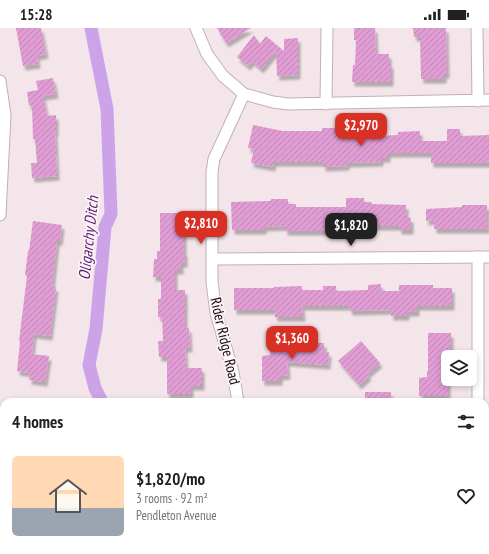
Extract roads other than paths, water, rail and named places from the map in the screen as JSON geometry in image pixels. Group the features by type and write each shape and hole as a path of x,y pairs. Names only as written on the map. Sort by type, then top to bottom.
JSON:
{"street":[{"path":"196,28 207,54 223,76 244,94 273,102 288,104 484,100 476,28"},
{"path":"326,104 327,28"},
{"path":"0,81 5,115 0,216"},
{"name":"Rider Ridge Road","path":"237,398 233,372 216,313 212,282 212,172 214,159 244,94"},
{"path":"212,259 484,257 478,398"}],"waterway":[{"name":"Oligarchy Ditch","path":"91,28 107,109 111,214 105,227 96,329 89,365 95,388 100,398"}]}
